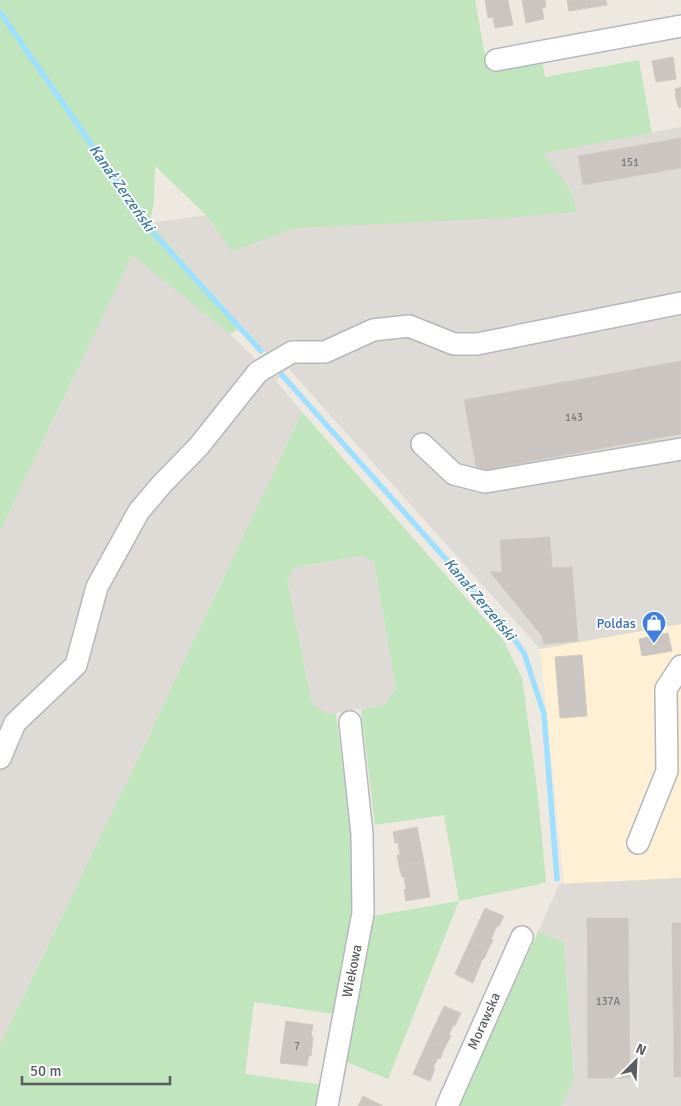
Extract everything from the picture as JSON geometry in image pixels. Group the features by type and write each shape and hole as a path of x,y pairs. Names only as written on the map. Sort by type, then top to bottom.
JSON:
{"street":[{"path":"496,60 681,26"},
{"path":"0,758 15,723 76,665 98,587 139,511 199,446 258,372 292,352 325,352 373,330 409,326 454,344 476,344 681,303"},
{"path":"422,444 454,474 485,482 681,449"},
{"path":"638,843 666,772 666,689 681,666"},
{"name":"Wiekowa","path":"327,1106 363,913 362,834 350,722"},
{"name":"Morawska","path":"447,1106 522,937"}],"shaded area":[{"path":"681,127 681,624 540,649 288,368 276,381 302,412 0,1045 0,531 132,254 230,334 256,359 266,353 150,223 206,215"},
{"path":"363,556 374,562 396,688 385,705 328,714 312,704 287,578 295,567"},
{"path":"681,624 681,878 564,884 540,649"},
{"path":"681,878 681,1106 561,1106 574,1080 564,942 538,932 559,884"}],"green space":[{"path":"0,0 475,0 489,71 542,60 545,77 639,60 652,133 543,153 571,191 577,212 503,218 295,228 232,251 206,215 155,166 154,200 150,223 242,327 230,334 132,255 0,531"},
{"path":"302,412 503,640 522,678 538,796 546,882 459,901 444,815 375,825 361,709 385,705 396,688 374,562 362,556 295,567 287,579 312,704 328,714 336,713 352,844 354,916 334,1014 254,1002 245,1074 322,1085 318,1106 0,1106 0,1045"},
{"path":"459,901 388,1079 347,1062 373,916"},
{"path":"538,932 564,942 574,1080 561,1106 459,1106"}],"building":[{"path":"485,0 508,0 513,25 495,28 493,17 488,18"},
{"path":"522,0 545,0 546,7 542,8 544,19 526,23"},
{"path":"567,0 586,0 588,8 569,11"},
{"path":"586,0 606,0 607,5 588,8"},
{"path":"673,57 676,79 656,82 652,61"},
{"path":"681,87 681,107 679,108 675,89"},
{"path":"681,138 681,168 583,185 578,156"},
{"path":"681,361 681,434 477,471 464,400"},
{"path":"550,537 552,568 572,567 578,641 544,644 542,636 490,572 502,572 500,540"},
{"path":"668,633 672,651 642,656 639,639"},
{"path":"582,655 587,716 560,718 555,657"},
{"path":"417,827 424,862 399,866 397,855 400,855 398,843 395,843 393,832"},
{"path":"424,862 430,897 406,901 404,877 402,877 399,866"},
{"path":"485,908 504,916 499,926 497,926 488,950 470,941"},
{"path":"587,918 628,918 630,1078 588,1078"},
{"path":"672,923 681,923 681,1077 674,1077"},
{"path":"470,941 488,950 473,983 455,974"},
{"path":"444,1006 461,1013 455,1026 453,1025 449,1035 451,1036 445,1047 428,1040"},
{"path":"286,1021 313,1025 311,1056 309,1055 307,1066 280,1063"},
{"path":"428,1040 445,1047 440,1059 438,1058 433,1068 435,1069 430,1081 413,1074"},
{"path":"363,1096 383,1106 358,1106"}],"waterway":[{"name":"Kanał Zerzeński","path":"0,12 149,228 261,351"},
{"name":"Kanał Zerzeński","path":"282,375 502,622 524,653 544,714 557,879"}],"place":[{"name":"Poldas","path":"654,644"}]}
